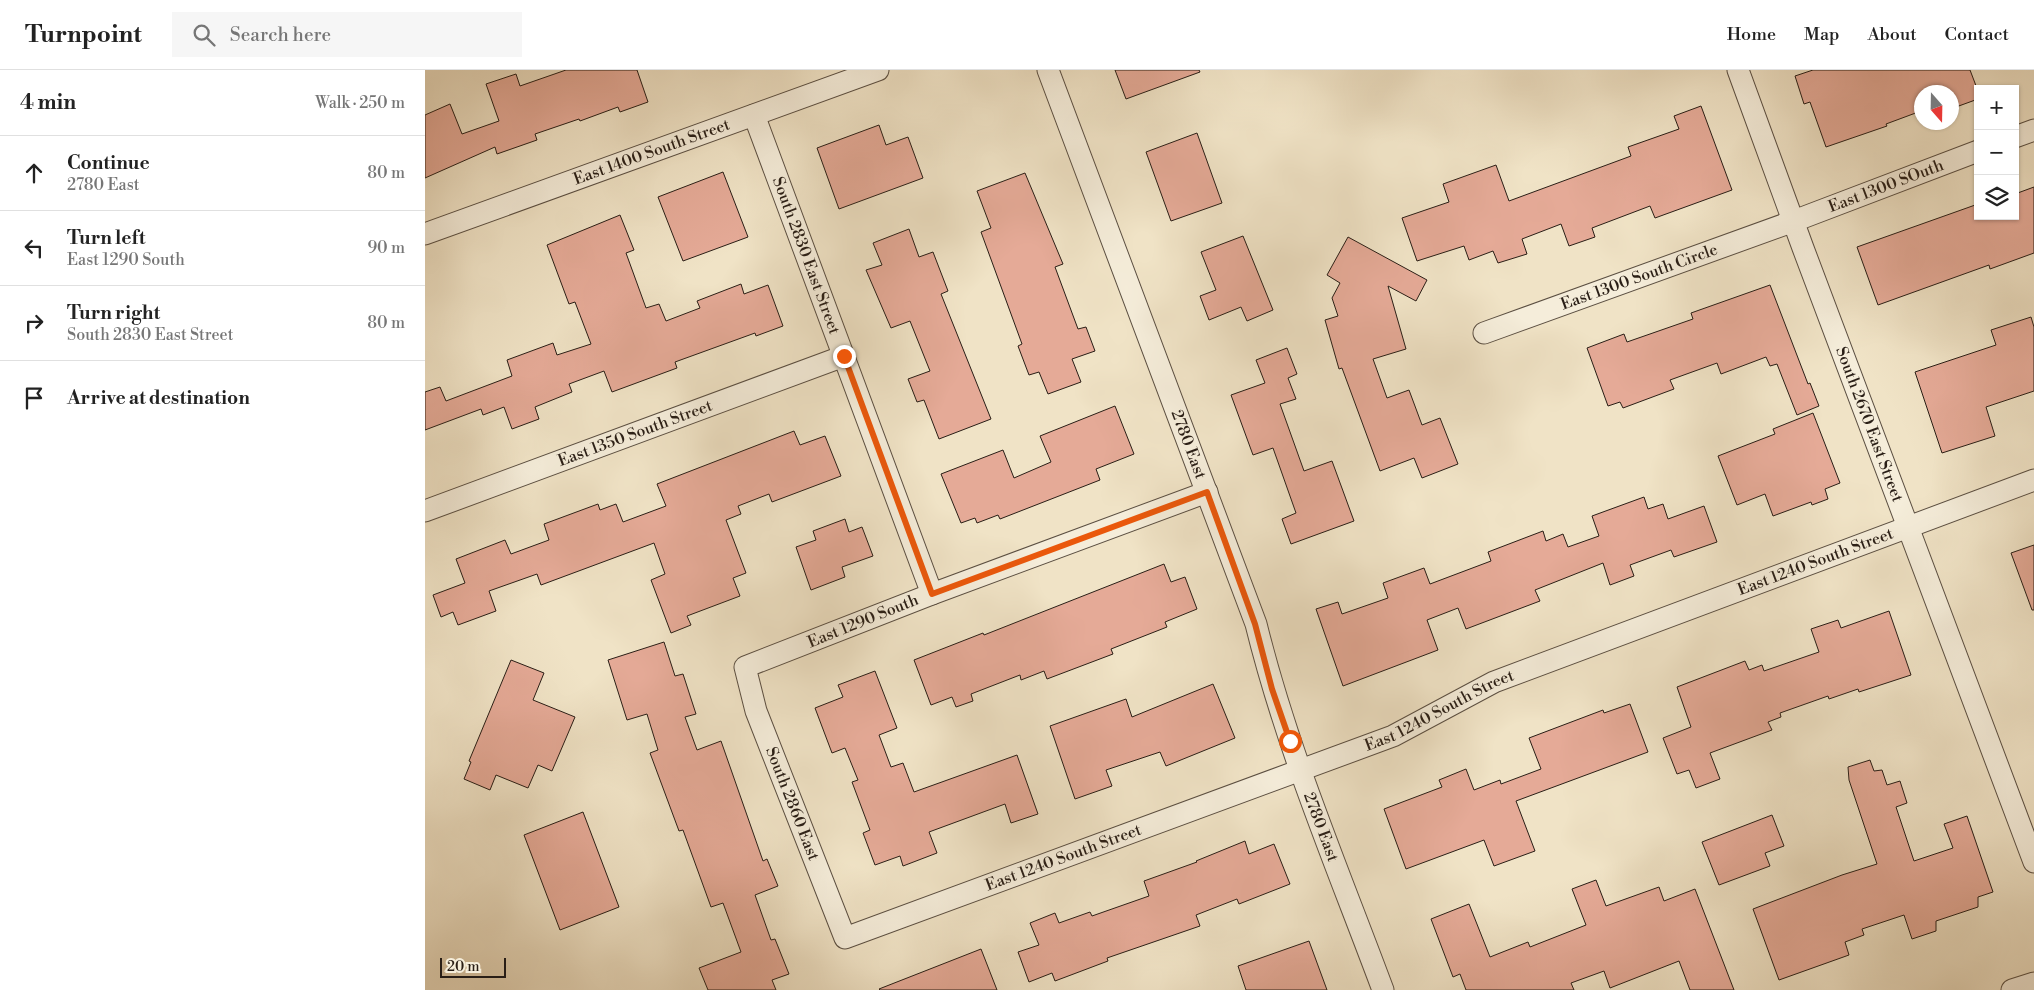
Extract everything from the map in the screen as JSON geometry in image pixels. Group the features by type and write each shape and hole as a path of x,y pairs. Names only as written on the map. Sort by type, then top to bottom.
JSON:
{"street":[{"name":"East 1400 South Street","path":"425,234 878,70"},
{"name":"2780 East","path":"1048,70 1207,492 1255,624 1272,689 1383,990"},
{"name":"South 2670 East Street","path":"1738,70 2034,862"},
{"name":"South 2830 East Street","path":"753,115 932,594"},
{"path":"2019,136 2034,130"},
{"name":"East 1300 SOuth","path":"1794,221 1974,153"},
{"name":"East 1300 South Circle","path":"1483,333 1794,221"},
{"name":"East 1350 South Street","path":"425,512 844,356"},
{"name":"East 1240 South Street","path":"845,938 1393,736 1494,682 2034,480"},
{"name":"East 1290 South","path":"745,667 932,594 1207,492"},
{"name":"South 2860 East","path":"745,667 756,711 845,938"},
{"path":"2012,990 2034,983"}],"building":[{"path":"566,70 637,70 648,102 620,112 618,107 580,121 579,119 535,134 537,140 497,154 495,147 425,178 425,115 450,104 462,134 499,121 486,84 516,74 520,86"},
{"path":"1115,70 1199,70 1200,72 1126,99"},
{"path":"1813,70 1970,70 1976,85 1974,85 1974,100 1959,106 1959,85 1914,85 1914,114 1886,124 1887,126 1826,147 1810,102 1804,104 1795,76"},
{"path":"1701,106 1732,190 1655,218 1650,206 1592,228 1595,237 1569,246 1561,224 1522,239 1527,254 1498,263 1493,251 1469,260 1464,246 1417,261 1402,218 1449,202 1443,184 1496,165 1509,201 1631,156 1628,147 1679,129 1674,116"},
{"path":"879,125 886,145 908,137 923,178 839,209 817,148"},
{"path":"1197,133 1222,203 1171,221 1146,152"},
{"path":"723,172 748,237 683,261 658,197"},
{"path":"1025,173 1063,264 1055,267 1078,329 1086,327 1095,351 1072,359 1081,382 1048,394 1039,372 1029,375 1018,346 1022,344 981,232 991,228 977,191"},
{"path":"2034,187 2034,253 1990,269 1989,265 1878,305 1857,247 1974,205 1974,220 2019,220 2019,193"},
{"path":"620,215 634,250 626,253 646,308 659,304 666,321 700,308 697,301 741,284 744,294 768,285 783,326 756,336 755,333 675,362 677,368 612,392 604,371 569,384 572,392 535,407 539,419 512,429 504,407 483,415 481,409 425,430 425,392 440,387 446,401 512,376 507,360 553,343 557,355 591,344 575,302 569,304 547,245"},
{"path":"909,229 919,257 933,252 948,291 941,294 991,419 939,439 924,400 917,402 908,379 930,371 910,321 891,328 866,270 882,265 873,243"},
{"path":"1243,236 1273,310 1247,321 1241,307 1209,320 1200,296 1216,290 1201,252"},
{"path":"1348,237 1427,280 1416,301 1388,286 1406,349 1373,359 1387,398 1409,390 1422,425 1440,418 1458,464 1422,478 1414,458 1380,471 1342,368 1339,369 1325,320 1338,316 1332,298 1340,283 1327,275"},
{"path":"1770,285 1808,384 1810,383 1819,406 1797,415 1777,364 1770,366 1766,357 1721,374 1717,363 1670,380 1674,389 1623,408 1620,402 1608,406 1587,348 1624,334 1627,342 1693,319 1691,313"},
{"path":"2031,317 2034,327 2034,391 1986,407 1995,436 1942,453 1915,372 1996,345 1991,330"},
{"path":"1287,348 1297,374 1288,378 1296,399 1280,404 1304,471 1332,461 1354,521 1291,544 1282,519 1296,513 1273,448 1253,455 1231,395 1265,383 1256,360"},
{"path":"1115,406 1134,454 1096,469 1100,480 1000,519 998,515 977,523 975,518 961,523 941,474 1003,450 1014,478 1051,462 1040,436"},
{"path":"1813,413 1840,483 1825,489 1828,499 1812,505 1811,502 1773,516 1765,494 1737,505 1718,456 1775,434 1773,429"},
{"path":"794,431 800,445 825,436 841,476 772,502 769,494 738,506 741,514 726,520 746,573 733,578 740,596 687,616 691,625 671,633 651,580 665,574 654,543 541,585 537,574 489,591 496,611 458,625 453,612 441,617 433,595 465,583 456,559 505,540 511,554 549,540 544,524 598,504 600,510 616,504 623,522 666,506 657,484"},
{"path":"1644,497 1648,509 1663,504 1668,519 1704,506 1717,542 1674,557 1671,550 1630,565 1634,576 1610,585 1603,563 1535,590 1540,601 1466,629 1458,608 1427,620 1438,650 1343,686 1316,609 1338,602 1342,614 1388,598 1383,583 1424,568 1430,584 1491,561 1488,552 1543,531 1546,541 1563,534 1568,547 1599,536 1592,516"},
{"path":"845,519 849,532 862,527 873,556 842,567 845,577 811,590 796,547 816,540 813,531"},
{"path":"2034,545 2034,610 2032,610 2011,553"},
{"path":"1164,564 1171,582 1185,577 1197,609 1165,622 1167,627 1111,649 1113,654 1047,679 1044,671 1021,680 1020,675 971,694 973,701 956,707 952,697 931,705 914,660 983,633 984,635"},
{"path":"1889,611 1911,675 1859,692 1858,689 1829,699 1828,696 1780,713 1781,717 1768,722 1772,730 1710,753 1720,779 1696,788 1689,770 1677,774 1663,738 1691,727 1677,687 1745,661 1749,670 1762,665 1764,671 1819,652 1811,629 1838,620 1841,628"},
{"path":"664,642 675,676 683,674 696,714 685,717 697,750 721,741 763,861 767,859 778,886 755,895 771,940 775,939 789,974 772,980 776,990 708,990 699,968 741,952 723,903 711,907 683,830 679,831 650,753 658,750 647,714 627,720 608,660"},
{"path":"511,660 544,673 533,700 575,717 552,771 538,765 528,788 496,775 490,790 464,779 471,762 469,761"},
{"path":"875,671 897,728 879,735 891,767 903,763 914,792 1017,755 1038,814 1011,823 1005,804 929,832 937,853 903,866 900,856 875,865 863,833 870,830 852,782 858,780 845,748 832,753 815,708 843,697 838,685"},
{"path":"1213,684 1235,738 1166,766 1160,752 1106,770 1112,786 1075,799 1050,726 1126,699 1132,717"},
{"path":"1630,704 1648,752 1516,801 1535,851 1494,866 1484,840 1406,869 1384,809 1442,787 1439,780 1466,769 1474,790 1500,780 1501,784 1541,769 1529,738 1603,710 1604,713"},
{"path":"1870,760 1874,771 1882,770 1887,785 1900,781 1907,803 1896,807 1914,861 1953,848 1944,824 1967,816 1993,892 1978,897 1978,907 1936,921 1936,931 1912,939 1904,915 1862,929 1864,935 1845,942 1849,955 1779,980 1753,909 1842,875 1877,864 1849,780 1848,767"},
{"path":"583,812 619,907 560,930 524,835"},
{"path":"1772,815 1784,846 1765,853 1770,866 1719,885 1702,842"},
{"path":"1245,841 1249,854 1274,844 1290,884 1239,904 1237,899 1196,915 1200,926 1107,958 1108,961 1055,981 1052,973 1029,982 1018,952 1039,945 1030,923 1055,913 1059,923 1090,912 1092,916 1149,896 1144,881 1197,862"},
{"path":"1596,880 1606,906 1659,887 1664,901 1695,889 1734,990 1690,990 1679,961 1610,988 1604,971 1571,983 1574,990 1466,990 1460,974 1453,977 1431,919 1469,904 1490,957 1528,942 1530,947 1586,925 1572,889"},
{"path":"1309,941 1327,990 1246,990 1238,966"},
{"path":"981,949 997,990 879,989"}],"route":[{"path":"844,356 932,594 1207,492 1255,624 1272,689 1290,741"}]}
